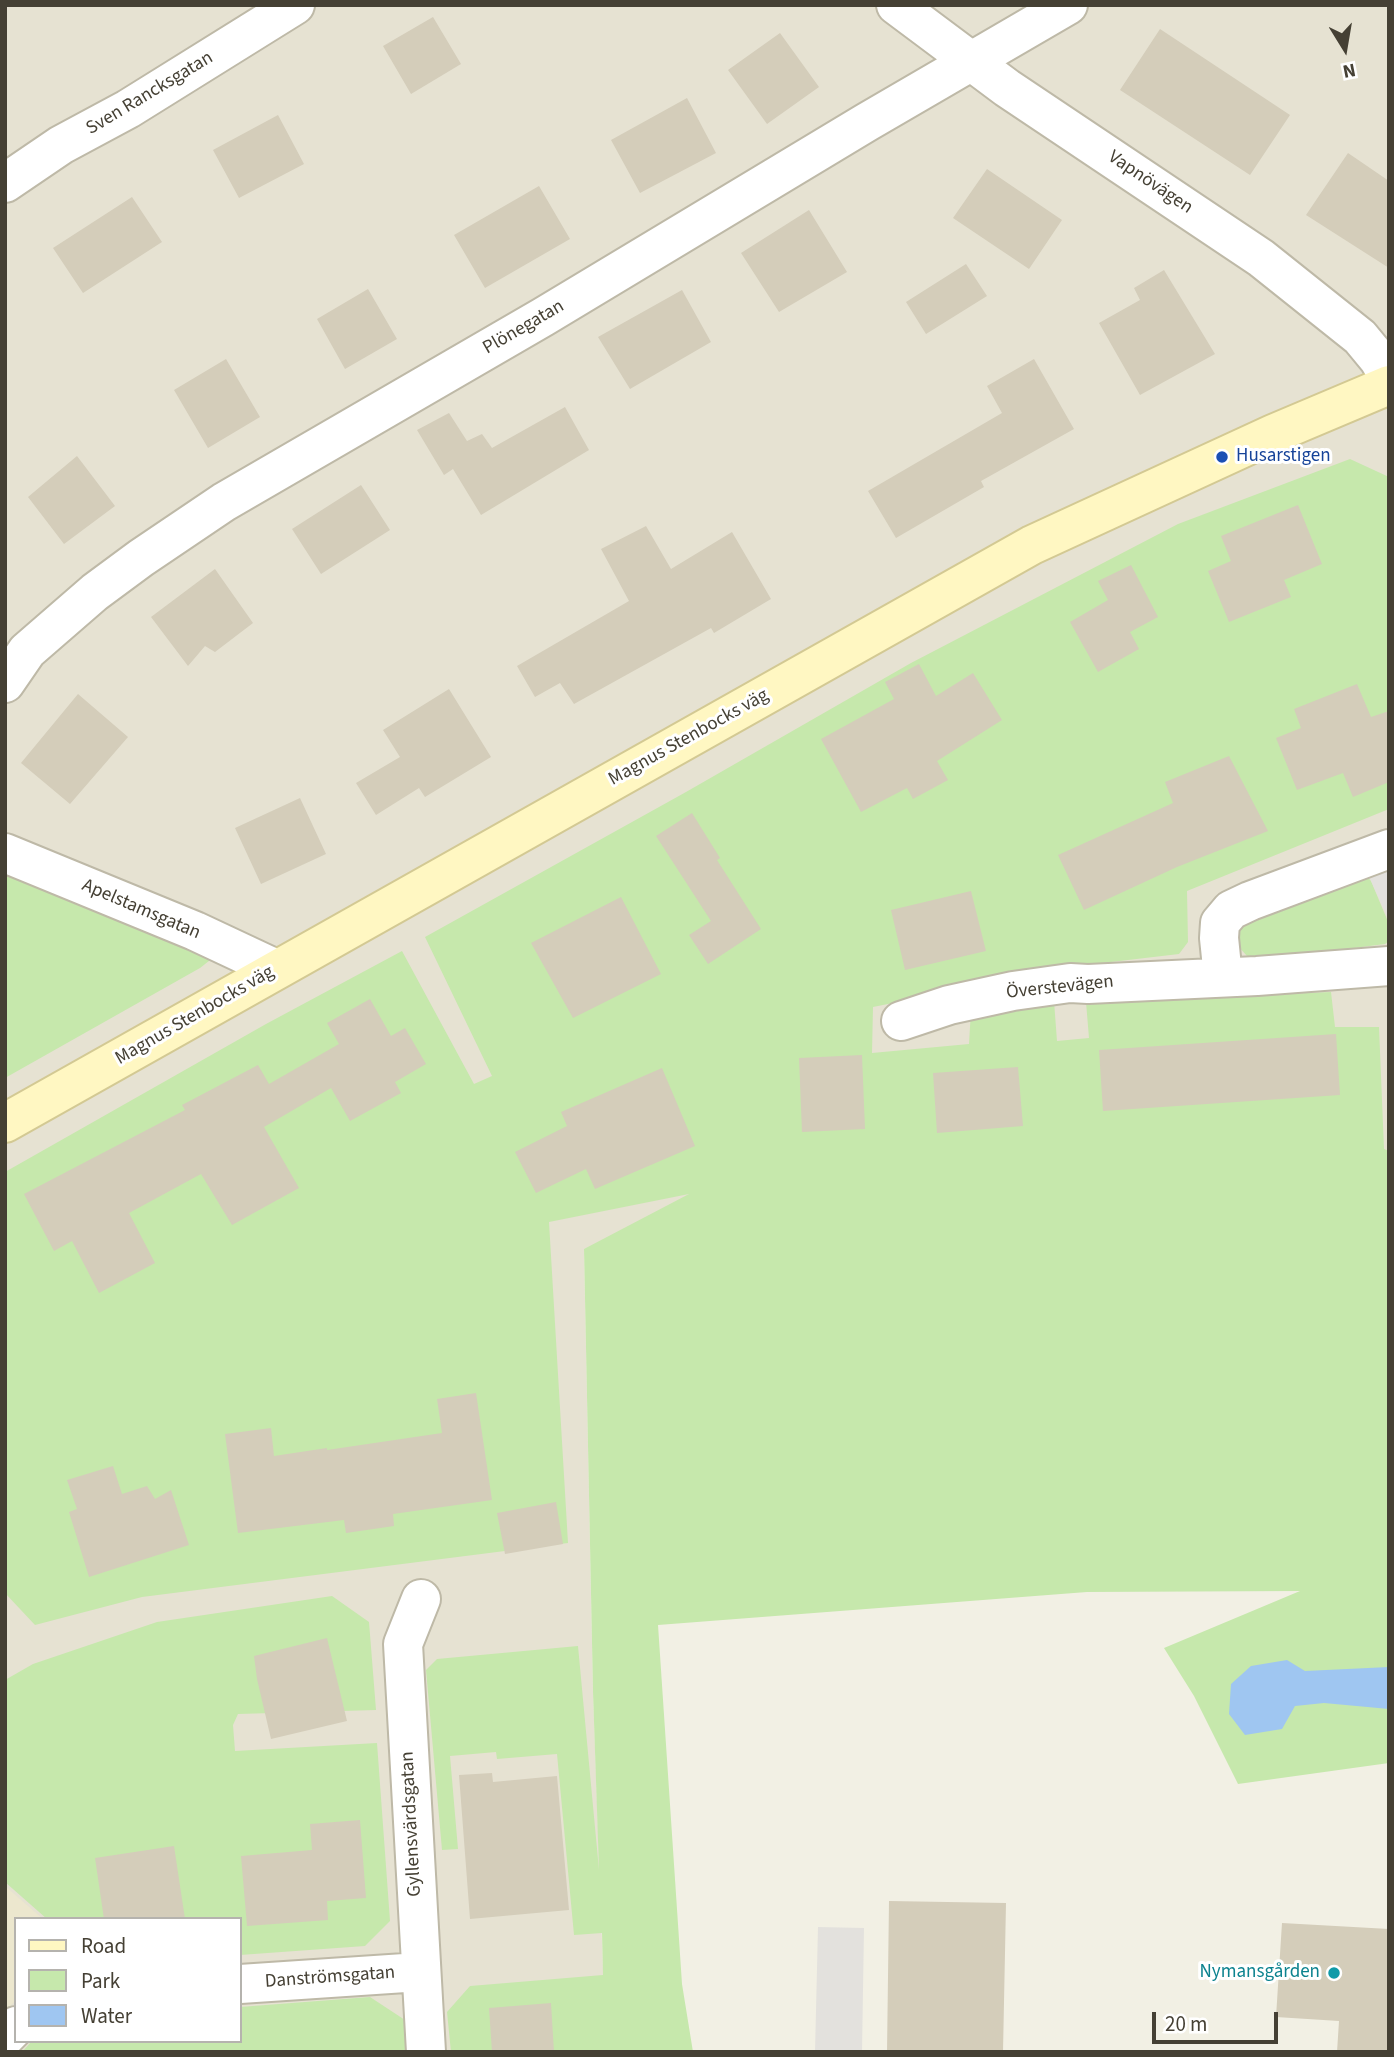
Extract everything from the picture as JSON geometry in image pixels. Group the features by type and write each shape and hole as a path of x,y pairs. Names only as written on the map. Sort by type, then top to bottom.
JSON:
{"street":[{"name":"Sven Rancksgatan","path":"5,183 61,145 138,103 295,5"},
{"name":"Vapnövägen","path":"896,5 971,62 1261,258 1360,337 1389,377"},
{"name":"Plönegatan","path":"5,683 27,651 95,592 224,502 543,317 1068,5"},
{"name":"Magnus Stenbocks väg","path":"5,1123 1032,545 1273,434 1389,385"},
{"path":"1223,977 1220,923 1231,910 1389,849"},
{"name":"Apelstamsgatan","path":"5,853 195,931 276,969"},
{"name":"Överstevägen","path":"901,1021 949,1005 1052,985 1389,966"},
{"name":"Gyllensvärdsgatan","path":"421,1599 403,1644 426,2052"},
{"name":"Danströmsgatan","path":"242,1984 420,1972"}],"shaded area":[{"path":"5,5 1389,5 1389,1151 584,1249 593,1692 604,1996 610,2052 5,2052"},
{"path":"1389,863 1389,921 1367,872"},
{"path":"5,1886 41,1917 14,1917 14,2002 5,2011"},
{"path":"818,1927 864,1928 862,2052 815,2052"}],"green space":[{"path":"1350,459 1389,477 1389,809 1187,891 1188,942 1179,954 1077,966 873,1007 872,1053 969,1044 971,1010 1054,1001 1057,1041 1089,1038 1086,1002 1331,992 1335,1027 1379,1027 1384,1149 1389,1151 1389,1763 1238,1784 1194,1696 1164,1648 1300,1591 1087,1592 658,1625 682,1984 693,2052 451,2052 447,2012 470,1986 603,1975 602,1933 574,1935 557,1754 497,1759 496,1752 450,1756 458,1849 442,1850 426,1670 437,1659 578,1646 599,1870 584,1249 689,1194 549,1222 568,1543 142,1597 35,1625 5,1593 5,1172 266,1024 402,951 474,1084 492,1076 425,937 911,663 1178,524"},
{"path":"5,869 214,957 200,968 5,1078"},
{"path":"1365,874 1371,881 1389,924 1389,941 1385,944 1269,959 1247,956 1239,947 1237,940 1241,924"},
{"path":"332,1596 369,1622 376,1710 238,1714 233,1725 235,1751 377,1743 390,1921 365,1946 242,1955 242,1917 45,1917 5,1882 5,1680 33,1664 157,1622"},
{"path":"370,1997 405,2020 407,2052 22,2052 30,2043 242,2043 242,2007"}],"water":[{"path":"1287,1660 1305,1671 1389,1667 1389,1709 1324,1703 1295,1706 1282,1729 1245,1735 1229,1714 1231,1684 1251,1666"}],"building":[{"path":"433,17 461,64 411,94 383,46"},
{"path":"1160,29 1290,115 1250,175 1120,90"},
{"path":"780,33 819,87 767,124 728,70"},
{"path":"687,98 716,153 640,193 611,140"},
{"path":"278,115 304,164 239,198 213,150"},
{"path":"1348,153 1389,181 1389,268 1306,215"},
{"path":"987,169 1062,220 1029,269 953,218"},
{"path":"539,186 570,239 485,288 454,235"},
{"path":"132,197 162,242 83,293 53,248"},
{"path":"809,210 847,272 779,312 741,253"},
{"path":"966,264 987,296 926,334 906,302"},
{"path":"1164,270 1215,354 1140,395 1099,323 1140,300 1134,288"},
{"path":"368,289 397,339 345,369 317,319"},
{"path":"682,290 711,342 630,389 598,337"},
{"path":"226,359 260,417 208,448 174,390"},
{"path":"1034,359 1074,429 981,481 984,487 896,538 868,491 1002,413 987,386"},
{"path":"565,407 589,450 481,515 453,469 444,475 417,430 449,413 467,441 482,434 492,448"},
{"path":"77,456 115,506 64,544 28,497"},
{"path":"361,485 390,530 321,574 292,529"},
{"path":"1298,505 1322,564 1284,580 1291,597 1229,622 1208,571 1231,561 1221,536"},
{"path":"646,526 671,569 732,532 771,599 714,633 711,628 574,704 560,683 535,697 517,666 629,601 601,549"},
{"path":"1131,565 1158,617 1130,632 1139,649 1098,672 1070,622 1108,600 1098,581"},
{"path":"215,569 253,623 215,652 205,646 188,666 151,617"},
{"path":"919,664 936,696 973,673 1002,720 937,761 948,780 913,799 907,788 861,812 821,739 894,699 885,682"},
{"path":"1357,684 1371,717 1389,711 1389,782 1353,797 1343,773 1297,790 1276,738 1301,728 1294,709"},
{"path":"449,689 491,757 425,797 419,788 376,815 356,783 400,757 383,730"},
{"path":"78,694 128,737 70,804 21,763"},
{"path":"1229,756 1268,831 1177,867 1084,910 1058,855 1173,803 1165,782"},
{"path":"300,798 326,854 261,884 235,828"},
{"path":"692,813 720,858 717,860 761,929 708,964 689,935 711,921 656,836"},
{"path":"971,891 986,951 905,970 891,910"},
{"path":"621,897 661,974 573,1018 531,943"},
{"path":"370,999 391,1036 405,1028 426,1064 395,1082 401,1093 350,1121 331,1088 264,1127 299,1188 232,1225 201,1174 129,1213 155,1263 99,1293 72,1241 54,1251 24,1194 185,1110 182,1105 258,1065 269,1084 339,1044 327,1023"},
{"path":"1336,1034 1340,1095 1103,1111 1099,1050"},
{"path":"862,1055 865,1129 802,1132 799,1058"},
{"path":"1018,1067 1023,1126 937,1133 933,1073"},
{"path":"662,1068 695,1146 595,1189 586,1169 536,1193 515,1152 567,1126 561,1112"},
{"path":"476,1393 492,1500 393,1514 394,1526 346,1533 344,1520 238,1533 225,1434 271,1428 274,1456 442,1433 437,1399"},
{"path":"113,1466 122,1494 147,1486 155,1499 171,1490 189,1545 89,1577 69,1512 77,1509 67,1480"},
{"path":"556,1502 563,1544 505,1554 497,1513"},
{"path":"327,1638 347,1721 271,1739 254,1656"},
{"path":"492,1773 493,1782 557,1776 569,1910 470,1919 459,1775"},
{"path":"360,1820 366,1898 327,1901 328,1920 247,1926 241,1856 312,1850 310,1824"},
{"path":"174,1846 185,1917 104,1917 95,1858"},
{"path":"889,1901 1006,1903 1003,2052 887,2052"},
{"name":"Nymansgården","path":"1282,1923 1389,1929 1389,2052 1337,2052 1339,2021 1276,2017"},
{"path":"551,2003 554,2052 492,2052 489,2008"}],"place":[{"name":"Husarstigen","path":"1222,457"},
{"name":"Nymansgården","path":"1334,1973"}]}
